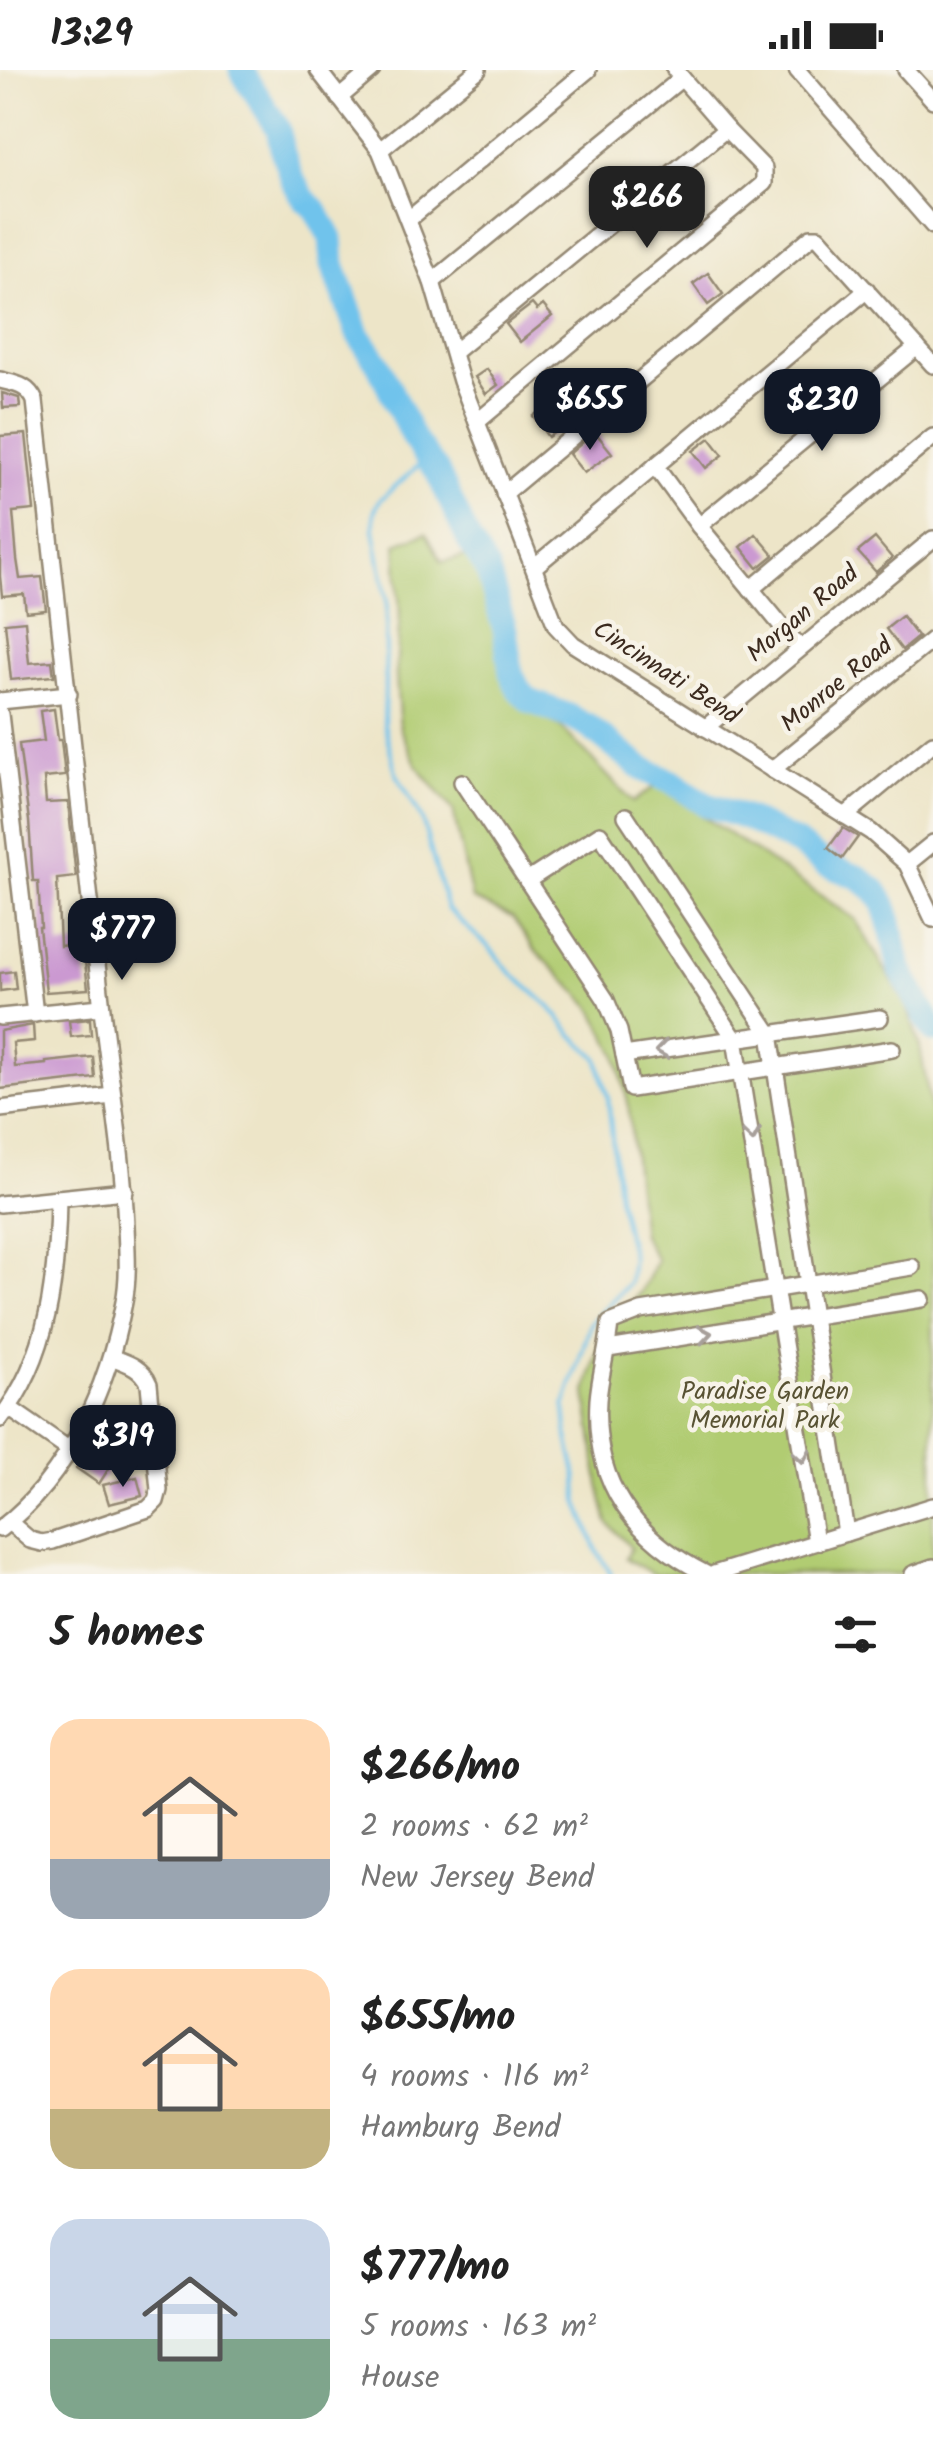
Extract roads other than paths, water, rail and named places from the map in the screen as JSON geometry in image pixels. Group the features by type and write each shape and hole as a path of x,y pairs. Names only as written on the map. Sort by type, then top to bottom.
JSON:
{"street":[{"name":"Cincinnati Bend","path":"318,70 380,150 432,282 461,381 556,626 564,636 871,832 907,864 933,919"},
{"path":"339,98 372,70"},
{"path":"380,150 478,70"},
{"path":"408,220 588,70"},
{"path":"797,70 933,226"},
{"path":"906,70 933,100"},
{"path":"432,282 678,74 764,168 764,183 477,422"},
{"path":"454,352 726,128"},
{"path":"919,209 933,197"},
{"path":"504,494 807,238 818,238 933,365"},
{"path":"534,567 867,290"},
{"path":"699,526 916,347"},
{"path":"0,380 22,386 35,401 125,1191 128,1265 125,1299 110,1356 70,1451 4,1525 30,1540 53,1542 148,1509 156,1501 159,1490 149,1384 137,1368 110,1356"},
{"path":"752,589 933,437"},
{"path":"655,466 800,648"},
{"name":"Morgan Road","path":"705,728 933,539"},
{"name":"Monroe Road","path":"772,770 933,640"},
{"path":"0,702 68,694"},
{"path":"0,714 35,1014"},
{"path":"844,816 933,743"},
{"path":"462,782 610,1009 631,1089 892,1049"},
{"path":"626,816 770,1034 846,1532"},
{"path":"527,881 600,834 735,1039 816,1542"},
{"path":"907,864 933,843"},
{"path":"0,1017 102,1006"},
{"path":"624,1056 880,1018"},
{"path":"0,1109 112,1096"},
{"path":"0,1204 125,1191"},
{"path":"58,1198 58,1256 49,1313 28,1371 4,1413 70,1451"},
{"path":"912,1267 641,1311 610,1322 597,1419 607,1480 634,1521 690,1566 716,1573 933,1506"},
{"path":"608,1349 922,1299"},
{"path":"913,1574 933,1567"}],"waterway":[{"path":"241,70 278,128 292,179 331,238 333,264 358,334 378,364 413,438 437,471 469,541 487,569 505,630 511,673 519,690 530,701 589,727 641,768 674,783 705,804 748,819 799,845 876,891 890,922 900,969 933,1030"},
{"path":"427,458 380,500 374,512 387,601 384,724 396,773 422,819 447,909 597,1057 608,1097 618,1196 632,1257 629,1283 591,1323 565,1405 578,1501 596,1549 611,1574"}],"park label":[{"name":"Paradise Garden Memorial Park","path":"765,1406"}]}
